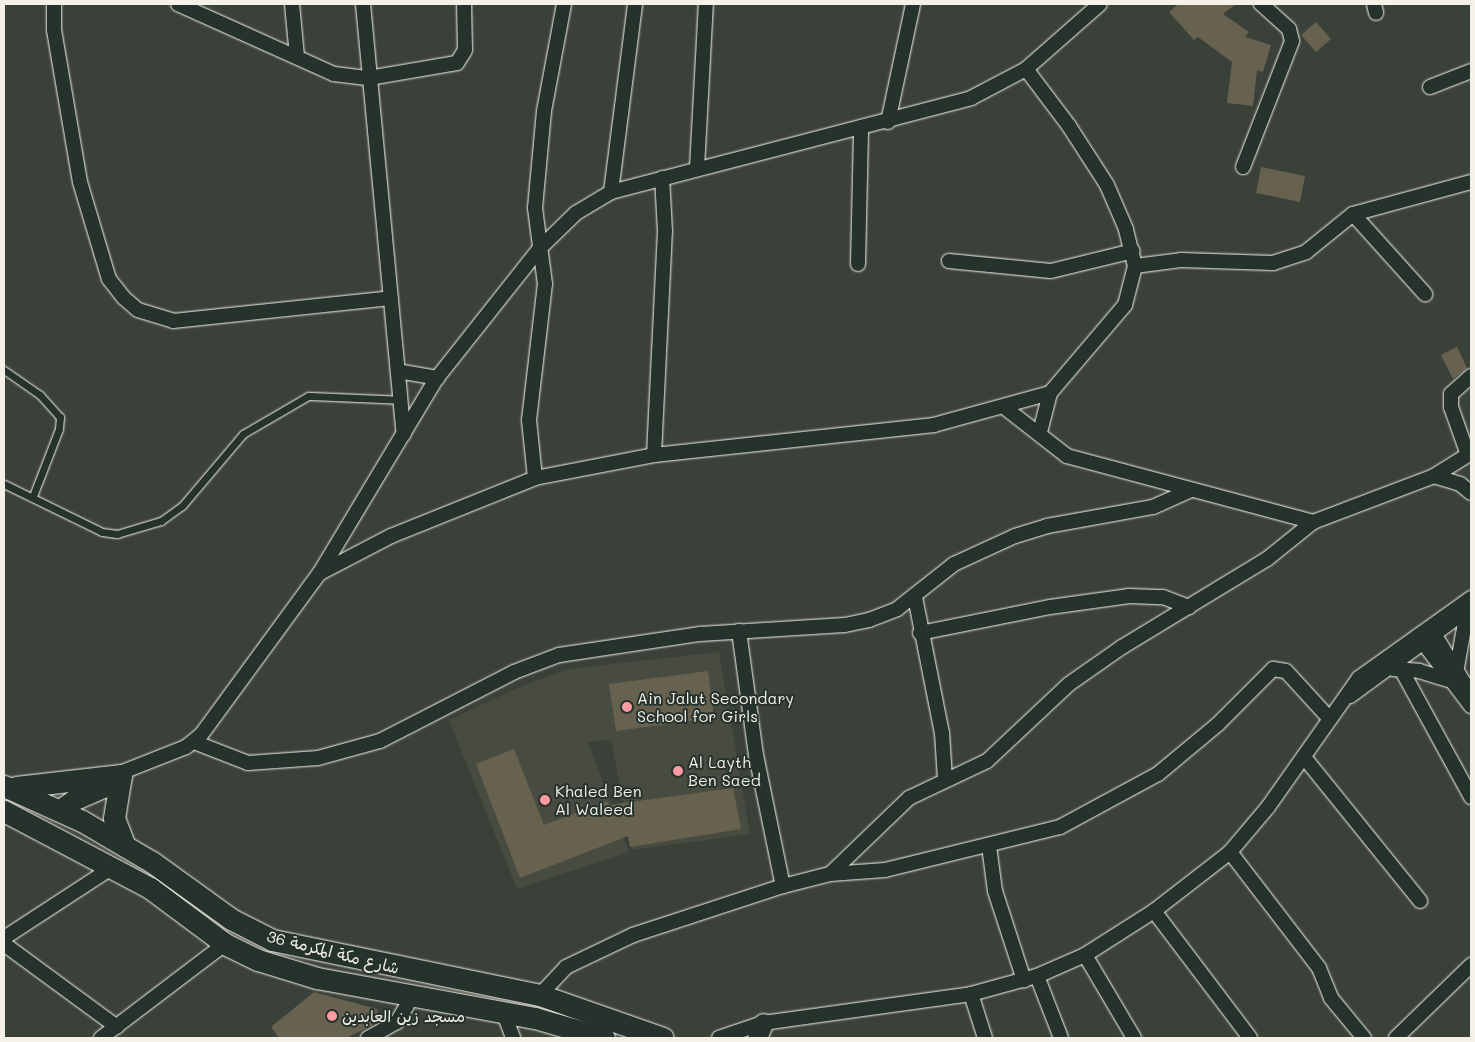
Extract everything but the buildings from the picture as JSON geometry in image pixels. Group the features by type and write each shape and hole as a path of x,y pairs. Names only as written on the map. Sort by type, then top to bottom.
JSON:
{"main road":[{"path":"5,790 58,785 121,775 114,818 125,846"},
{"name":"شارع مكة المكرمة 36","path":"5,790 57,808 125,846 231,919 272,940 540,995 663,1038"},
{"path":"57,808 58,830 66,842"},
{"name":"شارع مكة المكرمة 36","path":"4,810 150,888 225,944 258,960 317,978 414,994 504,1014 535,1018 604,1038"}],"street":[{"path":"54,4 54,30 80,182 109,279 124,298 138,310 173,321 391,298"},
{"path":"178,4 334,74 369,78 457,63 465,50 464,4"},
{"path":"292,4 297,57"},
{"path":"364,4 369,78 404,434"},
{"path":"535,478 529,420 545,284 535,208 543,121 564,4"},
{"path":"612,192 635,4"},
{"path":"697,168 706,4"},
{"path":"888,122 913,4"},
{"path":"57,808 92,784 121,775 194,742 319,574 437,378 540,248 576,213 612,192 697,168 888,122 971,98 1026,69 1100,4"},
{"path":"1243,167 1292,41 1289,29 1261,4"},
{"path":"1026,69 1069,126 1107,185 1133,251 1135,266 1125,305 1050,393 1040,432"},
{"path":"1430,87 1471,71"},
{"path":"858,264 862,127"},
{"path":"654,456 665,231 662,178"},
{"path":"1135,266 1181,260 1273,263 1306,252 1353,214 1471,182"},
{"path":"1353,214 1425,294"},
{"path":"948,261 1051,271 1133,251"},
{"path":"398,371 437,378"},
{"path":"830,874 893,810 924,788 982,764 1069,684 1189,607 1267,560 1313,522 1434,476 1470,454 1451,407 1451,394 1471,376"},
{"path":"319,574 391,536 535,478 654,456 934,425 1050,393"},
{"path":"1004,407 1040,432 1067,456 1313,522"},
{"path":"1434,476 1460,484 1471,493"},
{"path":"194,742 248,764 318,758 380,741 514,672 560,655 600,646 739,631 845,626 880,617 915,597 954,564 1015,536 1047,526 1153,507 1191,490"},
{"path":"920,632 1050,607 1129,596 1163,596 1189,607"},
{"path":"915,597 920,632 942,733 945,779"},
{"path":"719,1038 971,994 1030,978 1085,955 1154,911 1230,852 1304,757 1359,678 1421,640 1470,606"},
{"path":"1457,667 1470,606"},
{"path":"739,631 756,755 783,886"},
{"path":"1433,631 1457,667 1471,694"},
{"path":"1343,700 1395,669 1421,640"},
{"path":"1421,640 1448,680 1471,706"},
{"path":"540,995 566,967 633,935 783,886 830,874 884,870 989,846 1060,827 1158,774 1218,724 1273,669 1286,671 1330,719"},
{"path":"1395,669 1448,680"},
{"path":"1395,669 1471,797"},
{"path":"1304,757 1420,901"},
{"path":"989,846 995,891 1030,978 1061,1038"},
{"path":"1230,852 1319,968 1331,998 1364,1038"},
{"path":"4,938 113,867"},
{"path":"1154,911 1250,1038"},
{"path":"4,944 117,1026"},
{"path":"101,1038 225,944"},
{"path":"1085,955 1134,1038"},
{"path":"1396,1038 1471,965"},
{"path":"368,1038 397,1022 414,994"},
{"path":"971,994 985,1038"},
{"path":"504,1014 513,1038"}],"lane":[{"path":"4,370 45,399 60,417 59,429 33,496"},
{"path":"4,484 33,496 102,532 117,534 136,530 161,521 182,506 251,427 308,396 402,400"}],"shaded area":[{"path":"719,652 750,834 632,850 611,740 588,742 629,852 517,889 449,720 522,686 569,669"}],"place":[{"name":"Ain Jalut Secondary School for Girls","path":"627,707"},
{"name":"Al Layth Ben Saed","path":"678,771"},
{"name":"Khaled Ben Al Waleed","path":"545,800"},
{"name":"مسجد زين العابدين","path":"332,1016"}]}
